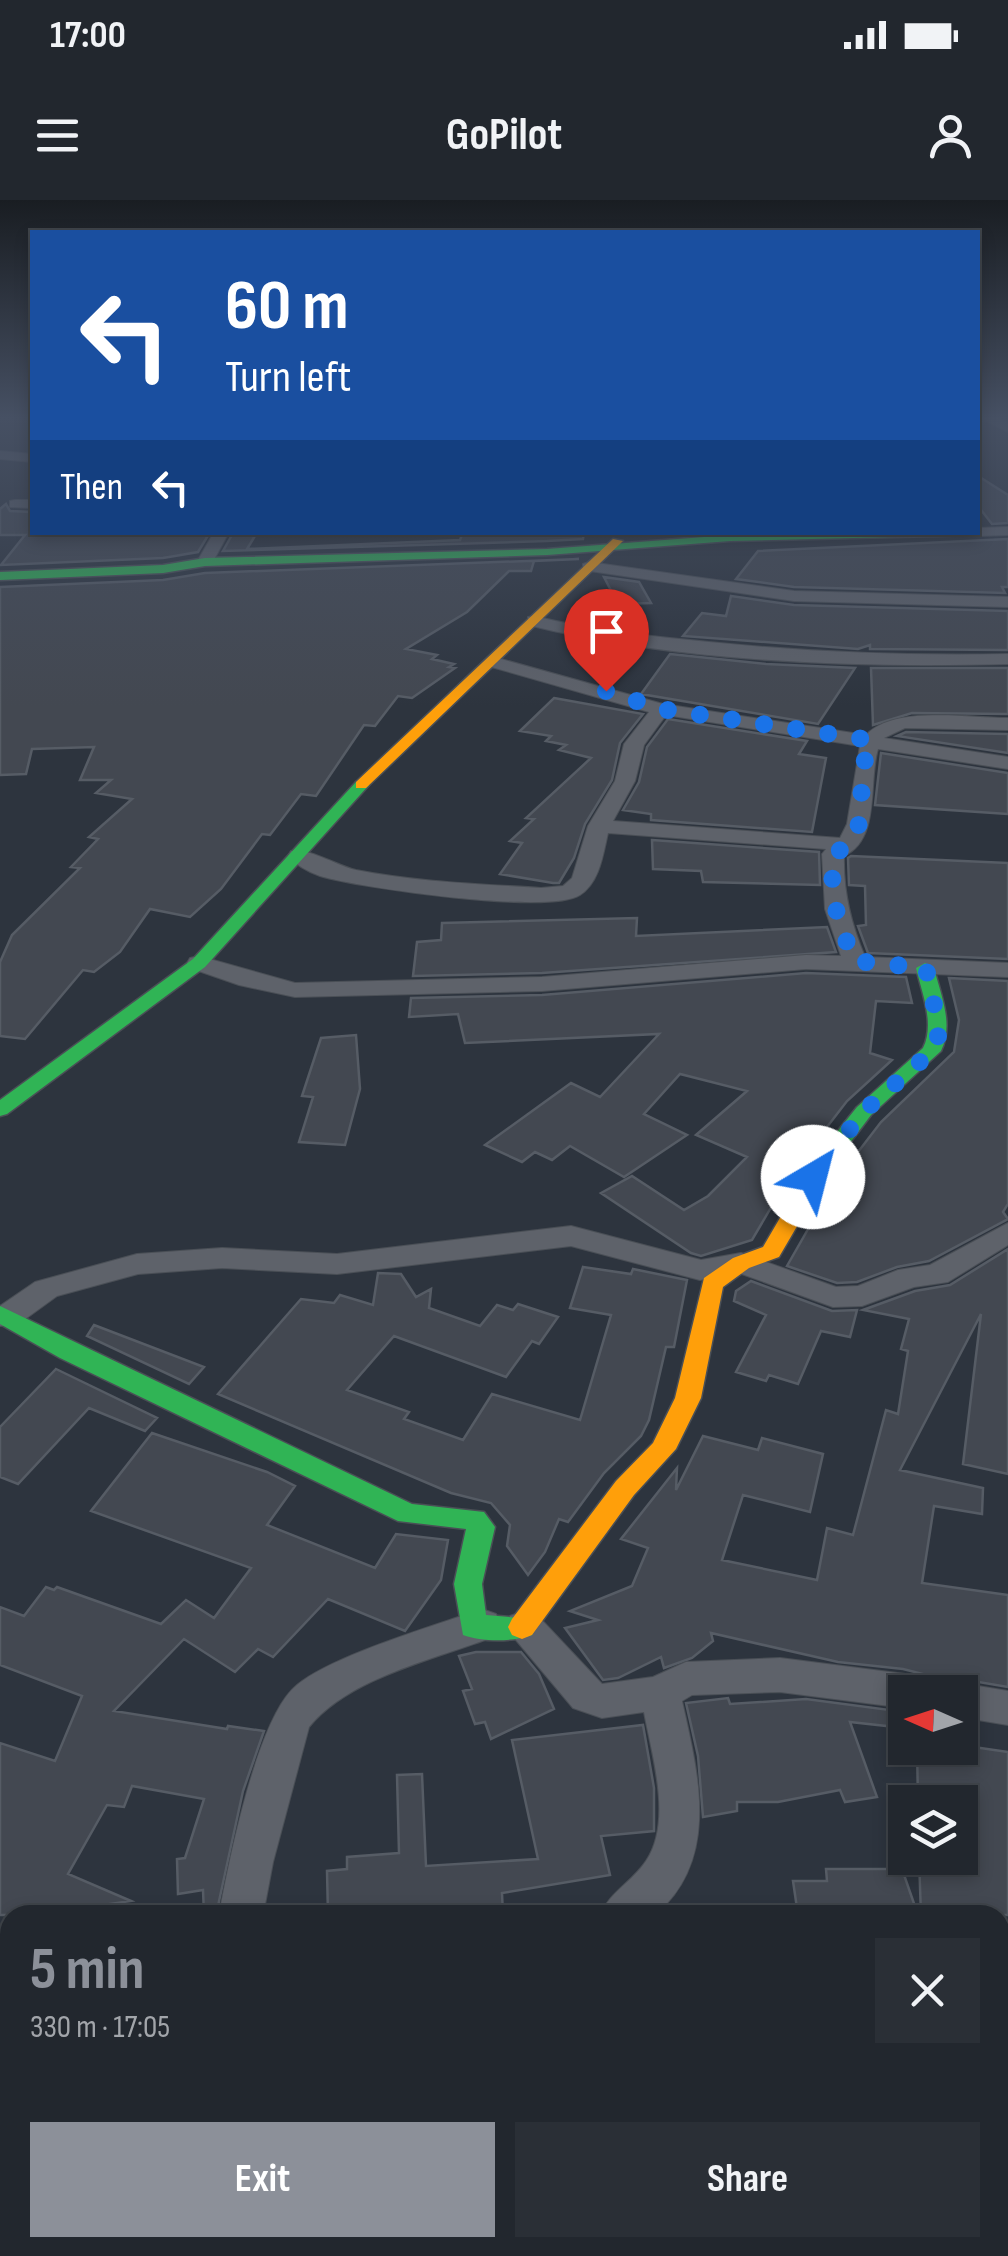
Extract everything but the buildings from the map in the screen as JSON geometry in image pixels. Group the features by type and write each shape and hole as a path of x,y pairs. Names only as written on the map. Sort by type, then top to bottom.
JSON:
{"street":[{"path":"980,532 1008,532"},
{"path":"205,562 220,535"},
{"path":"0,1110 199,963 348,797 494,662 606,549 626,535"},
{"path":"0,576 163,569 205,562 606,549 730,538 854,535"},
{"path":"589,567 794,596 1008,602"},
{"path":"534,622 589,635 796,656 935,661 1008,659"},
{"path":"494,662 661,709 1008,763"},
{"path":"299,856 324,870 398,885 557,895 570,892 582,882 590,865 600,826 625,782 634,744 661,709"},
{"path":"855,961 836,921 833,854 843,849 861,824 862,772 871,740 882,726 891,723 1008,724"},
{"path":"600,826 831,843 843,849"},
{"path":"199,963 277,988 321,990 542,984 725,967 855,961 1008,970"},
{"path":"524,1626 624,1488 662,1448 692,1385 712,1283 741,1264 771,1252 832,1152 888,1086 931,1052 938,1037 938,1023 926,968"},
{"path":"888,1689 780,1674 686,1679 660,1693 602,1701 587,1696 524,1626 473,1628 468,1584 481,1527 474,1519 463,1515 432,1518 408,1514 68,1352 3,1316 46,1289 137,1264 222,1258 337,1264 571,1236 700,1270 741,1264 833,1297 862,1296 910,1277 937,1275 1008,1232"},
{"path":"243,1905 291,1719 310,1698 336,1680 482,1626"},
{"path":"637,1905 673,1858 683,1815 660,1693"},
{"path":"978,1703 1008,1708"}],"traffic: fast":[{"path":"0,576 163,569 205,562 547,552 730,538 853,535"},
{"path":"0,1110 199,963 361,785"},
{"path":"823,1163 864,1111 931,1051 938,1037 938,1023 925,968"},
{"path":"0,1314 69,1352 408,1514 474,1519 481,1527 468,1584 473,1627 522,1627"}],"traffic: slow":[{"path":"361,785 617,541"},
{"path":"522,1627 625,1488 663,1449 688,1398 712,1283 741,1263 771,1252 823,1163"}],"route":[{"path":"606,691 661,709 871,740 862,772 861,824 854,838 833,854 836,921 855,961 926,968 936,1002 938,1037 931,1052 864,1111 813,1177"}]}
